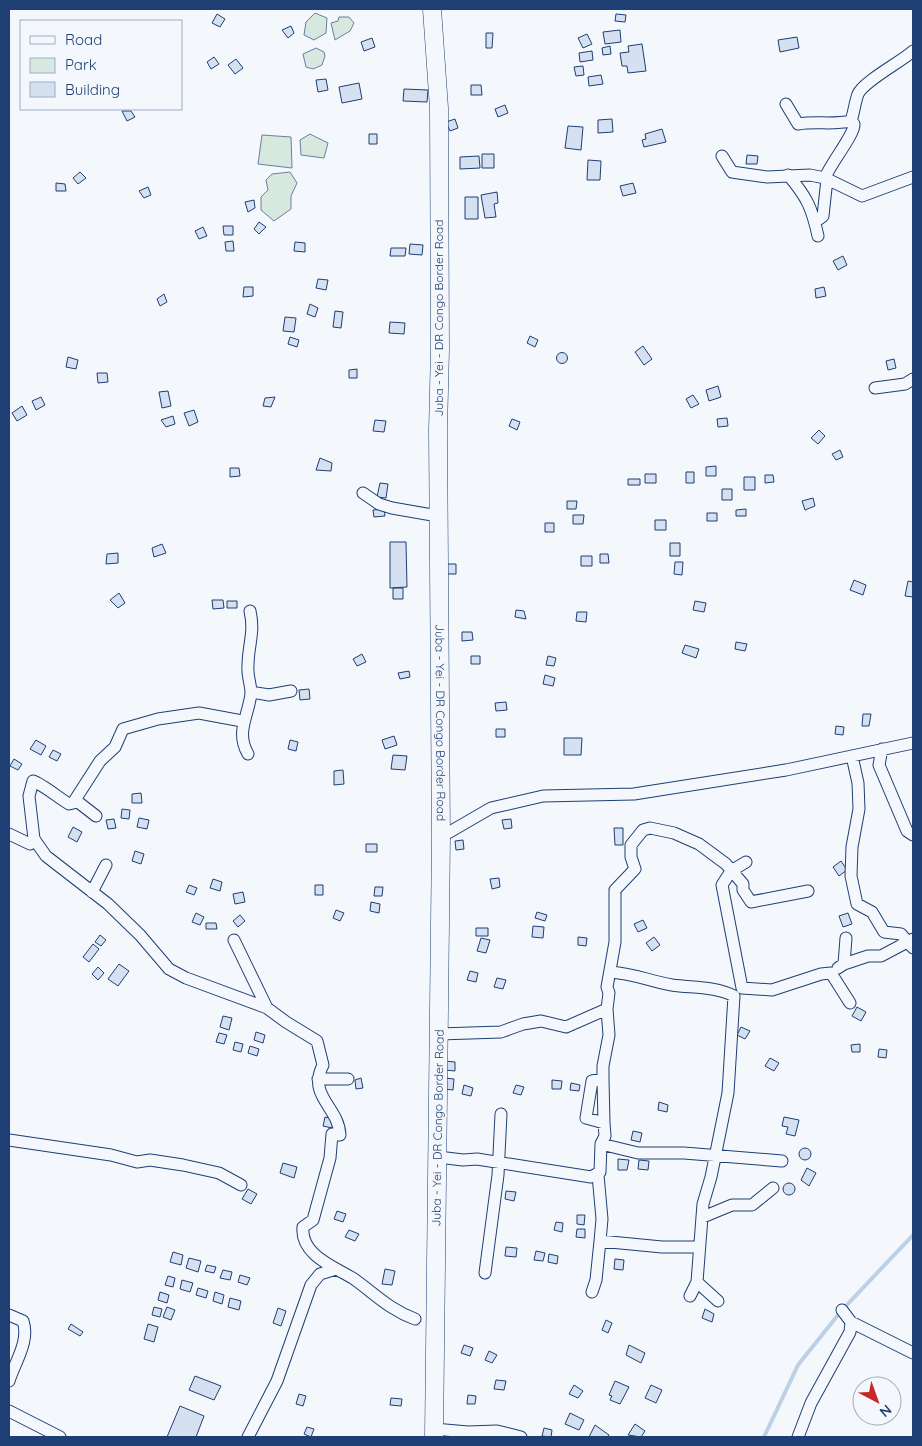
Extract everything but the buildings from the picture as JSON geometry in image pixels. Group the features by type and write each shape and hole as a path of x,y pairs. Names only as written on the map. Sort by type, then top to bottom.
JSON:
{"main road":[{"name":"Juba - Yei - DR Congo Border Road","path":"432,9 440,108 438,516 441,837 434,1433"}],"street":[{"path":"815,222 824,216 826,178 831,164 852,134 854,124 851,121 858,94 880,72 888,71 913,51"},
{"path":"786,104 798,124 812,122 838,124 851,121"},
{"path":"722,156 732,172 767,177 788,175 826,178 862,196 913,177"},
{"path":"788,175 806,196 818,236"},
{"path":"875,388 905,384 913,379"},
{"path":"363,493 379,504 392,508 438,516"},
{"path":"248,754 244,748 242,721 246,715 251,692 248,678 254,628 250,612"},
{"path":"251,692 269,695 292,690"},
{"path":"73,803 94,768 115,748 123,729 158,719 199,713 242,721"},
{"path":"441,837 491,808 543,796 634,794 786,770 913,743"},
{"path":"882,749 880,765 907,831 913,835"},
{"path":"746,862 731,871 722,885 742,988 772,990 821,974 830,973 844,964 868,956 882,956 912,943 901,934 884,932 877,924 872,912 861,907 855,898 850,868 859,809 858,783 852,756"},
{"path":"96,816 78,802 68,804 33,781 29,796 35,840 46,856 92,892 140,935 169,969 186,978 267,1008 317,1041 324,1065 318,1079 320,1092 335,1116 340,1128 340,1135 332,1134 330,1158 314,1220 303,1227 308,1246 322,1260 356,1280 385,1305 415,1319"},
{"path":"592,1292 596,1280 602,1219 598,1175 601,1144 605,1136 602,1066 609,1035 607,1009 609,993 607,987 617,923 614,890 635,869 631,857 631,845 643,830 650,828 686,838 712,853 731,871 743,884 744,890 751,902 788,893 808,891"},
{"path":"9,834 30,844 35,840"},
{"path":"92,892 106,864"},
{"path":"844,964 846,938"},
{"path":"234,940 267,1008"},
{"path":"610,972 639,976 671,985 717,990 734,996 728,1093 703,1204 697,1282 690,1296"},
{"path":"830,973 850,1003"},
{"path":"439,1034 502,1032 523,1024 541,1021 566,1027 607,1009"},
{"path":"318,1079 348,1079"},
{"path":"603,1079 592,1081 586,1118 604,1124"},
{"path":"485,1273 499,1163 501,1114"},
{"path":"9,1140 111,1155 137,1162 150,1160 183,1165 219,1173 241,1185"},
{"path":"601,1144 638,1153 667,1152 782,1161"},
{"path":"438,1157 499,1163 591,1177 598,1175"},
{"path":"703,1216 732,1205 752,1205 773,1188"},
{"path":"600,1241 662,1247 699,1248"},
{"path":"316,1279 317,1267 322,1260"},
{"path":"248,1437 277,1381 278,1362 307,1294 320,1274 336,1269"},
{"path":"697,1282 718,1301"},
{"path":"842,1310 851,1322 913,1353"},
{"path":"9,1315 23,1322 26,1329 19,1358 9,1381"},
{"path":"798,1437 811,1403 850,1332 851,1322"},
{"path":"9,1411 60,1437"},
{"path":"434,1433 468,1432 485,1435 497,1431 522,1437"}],"green space":[{"path":"315,13 327,18 326,33 314,40 304,35 306,22"},
{"path":"339,17 349,17 354,23 350,31 335,40 331,23 338,21"},
{"path":"316,48 324,52 325,56 322,65 313,69 306,67 303,54"},
{"path":"310,134 328,143 324,158 301,155 300,140"},
{"path":"262,135 291,137 292,168 258,164"},
{"path":"290,172 297,183 291,196 291,209 274,221 261,210 261,197 268,190 266,180 272,174"}],"waterway":[{"path":"764,1437 798,1365 842,1310 913,1235"}]}
